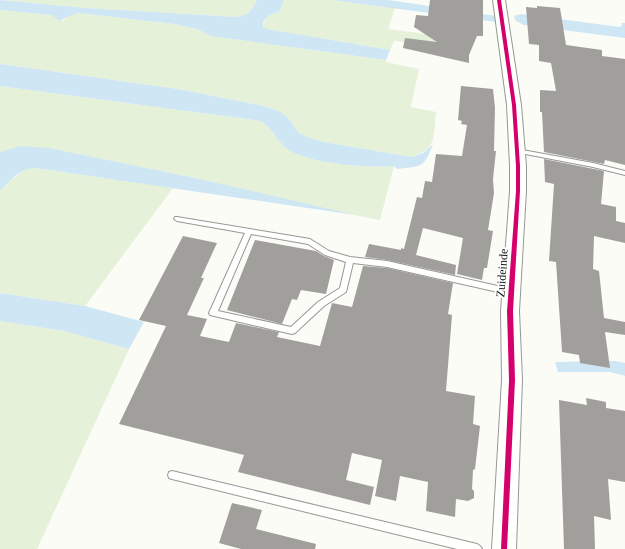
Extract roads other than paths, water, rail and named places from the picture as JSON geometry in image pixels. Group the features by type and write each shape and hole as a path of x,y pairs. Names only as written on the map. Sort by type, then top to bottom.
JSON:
{"street":[{"name":"Zuideinde","path":"498,0 514,105 518,191 509,323 512,380 504,549"}],"lane":[{"path":"517,151 593,165 625,174"},
{"path":"177,219 310,242 327,253 350,260 387,264 511,292"},
{"path":"249,231 213,313 292,331 321,304 343,290 350,260"},
{"path":"172,475 477,549"}],"water":[{"path":"0,0 86,8 237,17 250,12 257,0 284,0 279,12 270,15 264,20 263,27 267,29 390,50 386,60 211,36 197,29 175,24 78,13 60,21 52,15 0,10"},
{"path":"332,0 389,0 496,16 496,22"},
{"path":"521,14 620,27 622,25 621,23 625,23 625,38 524,25 516,21 514,16"},
{"path":"0,64 178,89 264,106 280,112 288,118 299,133 324,142 411,157 423,153 433,144 427,158 424,162 417,166 397,169 394,166 338,164 308,158 286,148 269,127 261,121 0,86"},
{"path":"20,146 49,148 200,179 355,215 36,168 20,172 0,191 0,152"},
{"path":"0,293 85,306 144,322 129,349 64,331 0,321"},
{"path":"615,361 625,363 625,376 610,372 558,372 555,362"}]}
